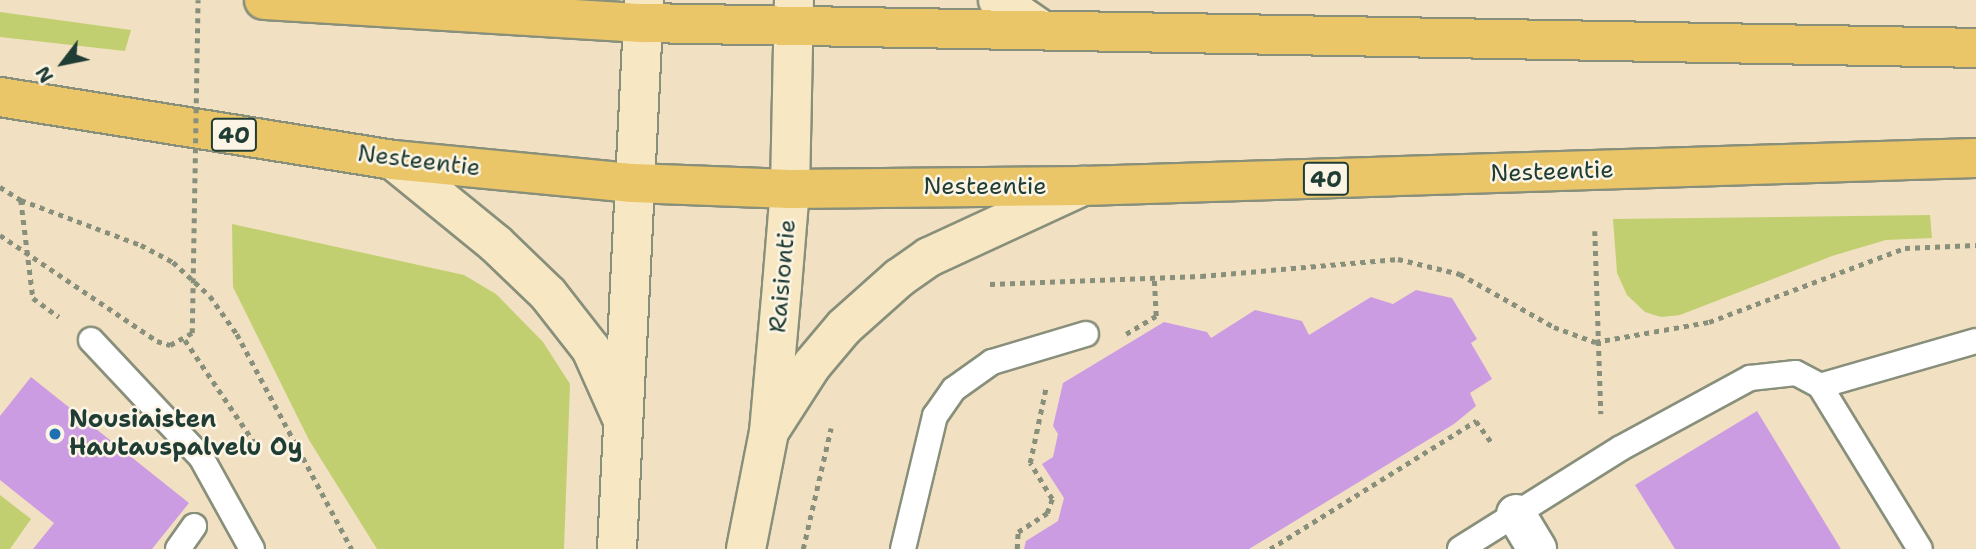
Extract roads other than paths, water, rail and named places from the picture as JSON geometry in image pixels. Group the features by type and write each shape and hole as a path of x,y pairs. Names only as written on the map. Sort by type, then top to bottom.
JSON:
{"main road":[{"path":"264,0 643,12 794,13 1040,29 1976,48"},
{"path":"998,0 1040,29"},
{"path":"617,549 643,12"},
{"name":"Raisiontie","path":"746,549 769,432 790,189 794,13"},
{"name":"Nesteentie","path":"0,97 393,160 633,183 790,189 1083,186 1976,158"},
{"path":"393,160 496,244 548,294 591,349 624,422"},
{"path":"769,432 811,365 844,327 899,278 929,257 1083,186"}],"street":[{"path":"1517,514 1537,549"}],"lane":[{"path":"903,549 935,416 954,389 992,362 1086,334"},
{"path":"91,340 201,457 252,549"},
{"path":"1821,386 1976,341"},
{"path":"1460,549 1621,448 1750,378 1796,373 1821,386 1920,549"},
{"path":"178,549 194,526"}],"place":[{"name":"Nousiaisten Hautauspalvelu Oy","path":"55,434"}]}
